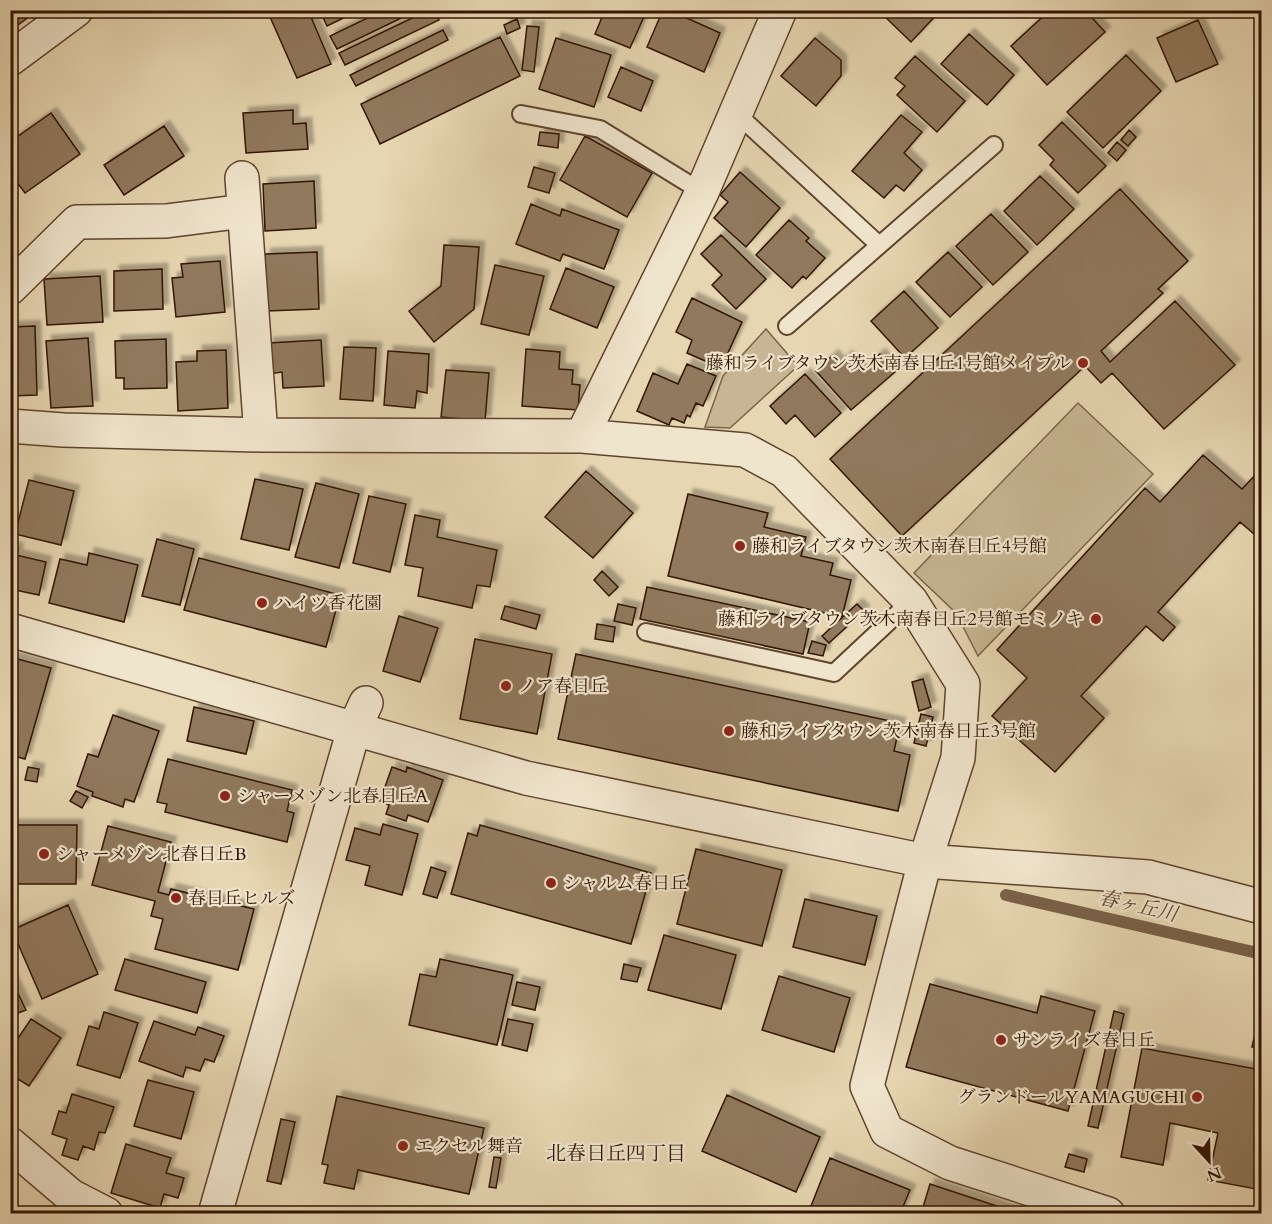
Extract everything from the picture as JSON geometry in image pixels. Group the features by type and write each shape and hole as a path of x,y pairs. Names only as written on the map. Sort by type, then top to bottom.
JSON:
{"street":[{"path":"10,59 76,10"},
{"path":"582,436 702,192 780,10"},
{"path":"242,178 261,435"},
{"path":"10,288 77,222 166,221 244,211"},
{"path":"10,426 63,430 261,435 582,436 746,450 784,471 911,601 963,684 958,758 925,861 867,1086 887,1131 950,1163 1108,1214"},
{"path":"10,630 360,716 526,778 925,861 1148,877 1262,907"},
{"path":"215,1214 360,716"},
{"path":"11,1145 71,1196 105,1214"}],"lane":[{"path":"736,113 878,244"},
{"path":"520,114 600,129 702,192"},
{"path":"787,326 878,244 994,145"},
{"path":"646,632 834,674 911,601"}],"shaded area":[{"path":"766,329 798,366 730,428 705,427 723,376"},
{"path":"1078,403 1153,474 978,656 956,613 914,573"}],"building":[{"path":"10,10 38,10 10,31"},
{"path":"267,10 308,10 331,64 297,78"},
{"path":"327,10 360,10 327,26 321,13"},
{"path":"384,10 418,10 337,49 330,36"},
{"path":"429,10 435,10 439,20 345,65 339,53"},
{"path":"605,10 647,10 630,48 595,34"},
{"path":"663,10 669,10 720,33 704,72 647,47"},
{"path":"878,10 941,10 911,42"},
{"path":"1050,10 1085,10 1105,32 1047,85 1011,46"},
{"path":"517,19 520,28 507,34 504,25"},
{"path":"1198,20 1218,64 1176,82 1157,38"},
{"path":"527,26 539,27 534,72 522,70"},
{"path":"443,30 448,40 356,86 350,75"},
{"path":"969,34 1014,75 987,105 941,64"},
{"path":"500,37 520,76 380,144 361,104"},
{"path":"556,38 611,55 594,107 539,89"},
{"path":"815,38 841,60 841,76 816,106 781,76"},
{"path":"1126,55 1161,91 1103,148 1067,112"},
{"path":"915,56 965,101 937,132 897,95 905,86 895,78"},
{"path":"621,67 653,81 641,111 608,97"},
{"path":"293,110 293,124 306,123 308,149 246,153 243,113"},
{"path":"51,113 80,154 25,193 10,173 10,142"},
{"path":"901,115 922,132 904,153 922,170 904,191 896,185 884,198 852,171"},
{"path":"1062,122 1106,166 1078,193 1050,165 1054,160 1039,145"},
{"path":"164,126 184,156 124,195 104,165"},
{"path":"1129,130 1136,137 1128,146 1121,140"},
{"path":"540,132 559,134 558,148 538,145"},
{"path":"585,136 652,173 627,217 560,180"},
{"path":"1117,142 1126,150 1117,161 1108,153"},
{"path":"534,167 555,173 549,193 528,187"},
{"path":"740,172 780,208 746,247 714,218 728,202 720,195"},
{"path":"1040,176 1074,209 1037,245 1004,211"},
{"path":"314,181 316,228 265,231 263,184"},
{"name":"藤和ライブタウン茨木南春日丘1号館メイプル","path":"1120,189 1188,261 1158,289 1163,293 1101,351 1110,362 1175,301 1235,365 1164,429 1112,373 1101,383 1085,366 902,536 830,459"},
{"path":"531,204 560,216 562,209 619,230 604,269 563,254 560,261 516,244"},
{"path":"991,214 1028,252 993,285 956,246"},
{"path":"789,220 809,238 806,241 825,258 806,279 803,276 792,288 756,255"},
{"path":"721,235 766,279 736,309 712,285 722,275 701,254"},
{"path":"444,245 479,247 474,309 434,342 409,311 441,286"},
{"path":"317,252 319,309 267,311 265,254"},
{"path":"948,252 982,287 950,317 916,282"},
{"path":"220,261 225,312 176,317 172,278 183,277 181,264"},
{"path":"495,265 544,276 529,335 481,324"},
{"path":"566,268 614,287 597,328 550,309"},
{"path":"162,269 163,309 114,311 114,271"},
{"path":"100,276 103,322 47,325 44,279"},
{"path":"904,291 938,328 905,358 871,321"},
{"path":"692,298 742,322 721,368 687,353 692,340 676,332"},
{"path":"35,326 37,395 11,396 10,327"},
{"path":"88,338 93,406 51,408 46,341"},
{"path":"166,339 167,388 124,389 124,378 116,378 115,341"},
{"path":"321,340 324,386 283,388 282,372 269,374 268,343"},
{"path":"344,347 376,348 373,401 340,399"},
{"path":"526,349 560,352 559,369 573,370 572,384 580,385 578,410 522,406"},
{"path":"226,350 228,408 178,411 176,362 197,361 197,351"},
{"path":"388,351 429,354 427,393 417,391 415,408 384,405"},
{"path":"880,354 895,372 851,410 816,371 833,355 839,363 847,356 861,371"},
{"path":"687,364 716,376 703,406 696,403 690,417 687,415 684,423 672,418 669,425 637,411 653,373 678,384"},
{"path":"446,370 489,373 485,421 441,417"},
{"path":"805,374 841,413 815,437 795,415 786,424 770,406"},
{"name":"藤和ライブタウン茨木南春日丘2号館モミノキ","path":"1203,455 1242,489 1262,468 1262,526 1254,534 1240,522 1158,612 1175,627 1163,641 1146,626 1081,696 1104,718 1055,772 992,716 1027,678 997,650 1145,488 1160,502"},
{"path":"586,471 633,513 593,558 545,517"},
{"path":"255,479 303,489 289,550 241,539"},
{"path":"29,480 74,491 61,545 15,534"},
{"path":"316,483 359,494 339,568 295,557"},
{"name":"藤和ライブタウン茨木南春日丘4号館","path":"688,494 768,513 764,527 806,537 801,556 833,563 830,575 851,580 842,617 668,576"},
{"path":"369,496 406,504 390,572 353,563"},
{"path":"415,515 440,520 437,537 497,550 490,587 477,585 472,608 418,596 423,568 405,565"},
{"path":"157,539 194,549 180,605 142,596"},
{"path":"10,547 18,549 16,555 46,562 39,595 10,589"},
{"path":"89,553 138,565 124,622 49,603 60,559 87,565"},
{"name":"ハイツ香花園","path":"199,558 340,595 326,647 184,610"},
{"path":"602,571 618,587 609,596 594,580"},
{"path":"647,587 810,622 803,654 640,619"},
{"path":"618,604 636,608 632,625 614,621"},
{"path":"857,604 864,611 829,643 822,636"},
{"path":"505,606 540,615 536,629 501,619"},
{"path":"399,616 438,628 420,682 383,671"},
{"path":"597,624 615,627 613,642 595,639"},
{"name":"ノア春日丘","path":"475,639 552,654 537,734 460,719"},
{"path":"812,641 826,645 823,656 808,653"},
{"name":"藤和ライブタウン茨木南春日丘3号館","path":"576,654 900,723 894,751 910,755 898,811 558,739"},
{"path":"14,658 51,668 25,759 10,755 10,668"},
{"path":"923,679 931,707 919,711 912,682"},
{"path":"194,707 254,721 246,754 187,741"},
{"path":"921,714 933,717 926,746 914,743"},
{"path":"113,715 159,731 134,802 125,799 123,807 92,796 93,792 77,786 88,754 98,757"},
{"name":"シャーメゾン北春日丘A","path":"168,759 292,790 287,811 294,813 287,842 165,812 167,804 157,802"},
{"path":"28,767 39,769 37,782 25,780"},
{"path":"392,767 406,772 407,767 443,780 428,822 408,815 406,821 386,814 389,805 380,801"},
{"path":"76,791 88,797 82,808 70,801"},
{"path":"383,824 418,834 402,895 365,885 370,866 346,860 355,828 380,835"},
{"name":"シャーメゾン北春日丘B","path":"10,825 77,825 76,884 10,884"},
{"name":"シャルム春日丘","path":"480,825 651,873 631,944 451,894 468,833 477,836"},
{"name":"春日丘ヒルズ","path":"108,826 171,842 158,892 169,895 171,889 254,909 238,970 155,949 163,919 151,916 155,901 92,885"},
{"path":"696,849 782,870 762,946 677,924"},
{"path":"431,867 446,872 437,898 423,894"},
{"path":"805,899 877,916 865,965 793,947"},
{"path":"68,905 98,974 42,999 12,930"},
{"path":"664,935 736,955 721,1009 648,990"},
{"path":"125,959 206,982 197,1013 115,990"},
{"path":"440,959 513,975 497,1045 409,1025 420,974 436,977"},
{"path":"624,964 641,968 637,982 621,979"},
{"path":"779,976 850,998 834,1052 762,1030"},
{"path":"10,977 26,1010 10,1016"},
{"path":"517,982 540,987 535,1010 512,1005"},
{"name":"サンライズ春日丘","path":"930,984 1037,1013 1041,996 1095,1011 1068,1111 906,1067"},
{"path":"1262,1004 1262,1049 1252,1047"},
{"path":"1114,1011 1124,1014 1098,1128 1088,1126"},
{"path":"104,1012 138,1023 120,1078 77,1065 89,1026 99,1029"},
{"path":"31,1019 61,1038 29,1086 10,1074 10,1050"},
{"path":"508,1019 533,1024 527,1051 502,1045"},
{"path":"154,1021 195,1035 198,1027 224,1036 214,1062 205,1059 200,1071 186,1067 183,1077 139,1061"},
{"name":"グランドールYAMAGUCHI","path":"1142,1048 1262,1070 1262,1159 1256,1189 1208,1180 1218,1133 1170,1123 1163,1165 1121,1157"},
{"path":"148,1080 194,1092 181,1139 134,1126"},
{"path":"72,1094 114,1107 105,1133 99,1132 94,1150 83,1146 78,1160 62,1155 67,1139 52,1134 59,1111 66,1113"},
{"path":"727,1095 820,1137 796,1192 702,1151"},
{"name":"エクセル舞音","path":"337,1096 484,1128 469,1194 358,1170 354,1189 324,1183 328,1165 322,1164"},
{"path":"281,1119 295,1122 281,1184 267,1181"},
{"path":"126,1144 171,1158 166,1173 184,1178 178,1198 164,1194 160,1208 111,1193"},
{"path":"1069,1154 1087,1159 1084,1172 1065,1167"},
{"path":"494,1157 501,1158 496,1188 489,1187"},
{"path":"830,1158 910,1190 900,1214 831,1214 811,1206"},
{"path":"930,1184 1021,1214 921,1214"}],"waterway":[{"name":"春ヶ丘川","path":"1006,895 1262,954"}],"place":[{"name":"藤和ライブタウン茨木南春日丘1号館メイプル","path":"1083,363"},
{"name":"藤和ライブタウン茨木南春日丘4号館","path":"740,546"},
{"name":"ハイツ香花園","path":"262,603"},
{"name":"藤和ライブタウン茨木南春日丘2号館モミノキ","path":"1096,619"},
{"name":"ノア春日丘","path":"506,686"},
{"name":"藤和ライブタウン茨木南春日丘3号館","path":"729,731"},
{"name":"シャーメゾン北春日丘A","path":"225,796"},
{"name":"シャーメゾン北春日丘B","path":"44,854"},
{"name":"シャルム春日丘","path":"551,883"},
{"name":"春日丘ヒルズ","path":"176,898"},
{"name":"サンライズ春日丘","path":"1001,1040"},
{"name":"グランドールYAMAGUCHI","path":"1197,1097"},
{"name":"エクセル舞音","path":"403,1146"}],"district":[{"name":"北春日丘四丁目","path":"616,1153"}]}
